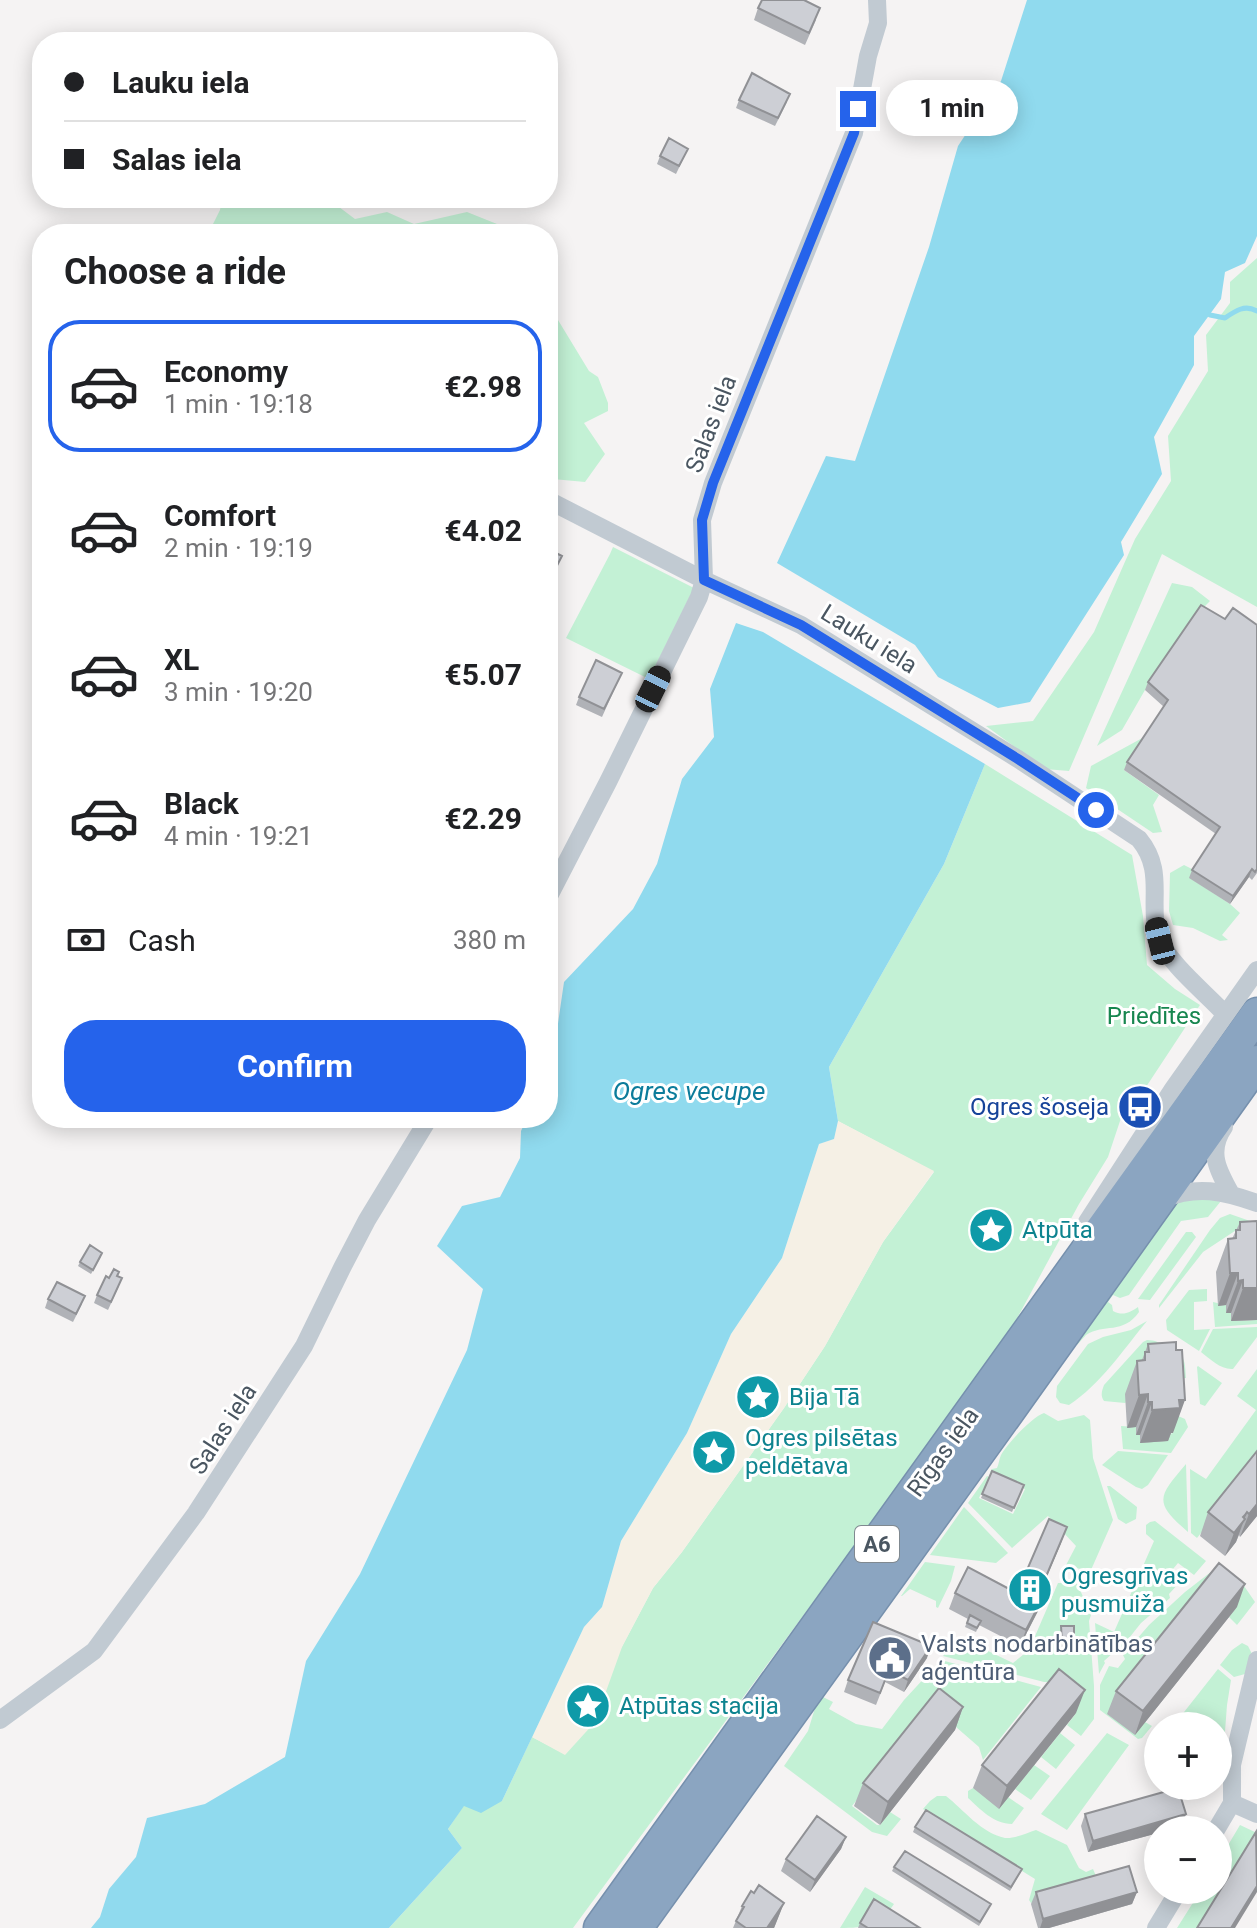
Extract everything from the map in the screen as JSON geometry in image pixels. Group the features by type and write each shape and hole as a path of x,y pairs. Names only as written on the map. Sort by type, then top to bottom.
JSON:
{"highway":[{"name":"Rīgas iela","path":"634,1914 665,1840 1257,1014"},
{"name":"Rīgas iela","path":"600,1928 634,1914 1003,1419 1257,1064"}],"street":[{"name":"Salas iela","path":"558,879 699,597 704,580 702,520 854,133 868,56 878,23 877,0"},
{"name":"Lauku iela","path":"558,505 704,580 801,625 1139,839 1148,850 1156,883 1154,917 1160,941 1172,960 1225,1014"},
{"path":"1079,1264 1087,1222 1257,970"},
{"path":"1231,1194 1219,1173 1215,1157 1217,1136 1253,1086 1257,1064"},
{"name":"Salas iela","path":"0,1720 94,1651 196,1513 304,1346 367,1220 423,1128"},
{"path":"1157,1202 1180,1192 1200,1191 1231,1194 1257,1203"},
{"path":"1224,1816 1232,1803 1232,1765 1257,1660"},
{"path":"1232,1803 1257,1814"},
{"path":"1156,1928 1171,1904"}],"green space":[{"path":"340,208 355,219 387,212 414,224 213,224 220,210"},
{"path":"467,212 497,224 414,224"},
{"path":"1257,258 1257,607 1162,554 1069,771 1045,769 986,726 1033,721 1094,632 1135,539 1171,481 1168,436 1208,371 1206,335 1230,303 1230,282"},
{"path":"558,320 589,371 598,377 608,403 608,411 584,423 605,454 585,482 558,479"},
{"path":"613,547 694,588 649,679 566,638"},
{"path":"1172,583 1192,587 1210,601 1198,613 1145,690 1122,730 1097,746"},
{"path":"1146,736 1124,770 1159,795 1153,805 1162,832 1153,833 1086,788 1091,766"},
{"name":"Priedītes","path":"985,764 1132,855 1143,916 1147,965 1200,1005 1146,1087 1122,1115 1108,1157 1002,1346 573,1928 389,1928 462,1848 448,1829 464,1805 502,1801 532,1737 565,1754 653,1588 784,1408 825,1346 883,1242 934,1172 838,1121 829,1067 944,864"},
{"path":"1184,865 1194,870 1190,878 1240,913 1222,935 1228,940 1220,941 1193,928 1173,925 1169,911 1170,873"},
{"path":"1187,1196 1221,1201 1208,1217 1181,1221 1129,1295 1120,1298 1113,1295 1108,1302 1113,1311 1126,1313 1138,1307 1139,1312 1133,1319 1126,1324 1086,1335 1077,1345 1073,1342 1160,1211"},
{"path":"1230,1214 1250,1221 1203,1252 1159,1308 1210,1230 1220,1218"},
{"path":"1186,1232 1192,1232 1196,1237 1150,1300 1138,1299"},
{"path":"1207,1289 1207,1301 1194,1302 1194,1330 1210,1329 1199,1351 1167,1330 1166,1320 1189,1290"},
{"path":"1213,1302 1226,1305 1231,1321 1257,1320 1257,1324 1215,1327"},
{"path":"1147,1321 1081,1397 1069,1405 1060,1403 1056,1397 1057,1386 1088,1344 1131,1330"},
{"path":"1257,1327 1257,1337 1233,1369 1220,1366 1201,1352 1213,1329"},
{"path":"1147,1340 1181,1355 1186,1378 1164,1379 1125,1403 1104,1401 1104,1385"},
{"path":"1198,1366 1222,1383 1205,1406 1200,1404"},
{"path":"1257,1369 1257,1463 1197,1538 1191,1533 1190,1469 1206,1479 1256,1410 1237,1396"},
{"path":"1044,1413 1058,1421 1084,1415 1090,1420 1093,1458 1113,1520 1091,1570 1065,1567 1076,1546 1048,1516 1012,1548 968,1503 987,1476 979,1498 1013,1514 1025,1489 990,1472 997,1468 1001,1455 1014,1438"},
{"path":"1176,1415 1185,1419 1188,1427 1171,1453 1123,1449 1121,1426 1136,1427 1140,1442 1173,1433"},
{"path":"1118,1451 1168,1455 1142,1489 1102,1465"},
{"path":"1186,1464 1188,1532 1169,1513 1163,1499"},
{"path":"1107,1486 1137,1507 1136,1519 1126,1524 1118,1519"},
{"path":"964,1507 1008,1553 996,1563 930,1555"},
{"path":"1155,1521 1206,1561 1194,1575 1178,1563 1173,1569 1181,1581 1169,1594 1170,1598 1141,1623 1118,1652 1104,1661 1099,1674 1095,1623 1114,1632 1154,1541 1146,1534 1146,1525"},
{"path":"925,1562 955,1566 938,1608 936,1601 910,1589 901,1596"},
{"path":"1216,1568 1240,1580 1255,1602 1237,1625 1229,1617 1236,1607 1153,1712 1144,1712 1144,1736 1138,1739 1100,1710 1100,1685 1109,1666 1118,1668 1125,1659 1123,1655 1149,1625"},
{"path":"1058,1583 1077,1583 1091,1615 1094,1719 1081,1736 1067,1725 1076,1713 1050,1682 943,1656 959,1637 1013,1663 1029,1650"},
{"path":"1242,1643 1248,1646 1252,1654 1245,1674 1234,1677 1220,1665"},
{"path":"941,1660 1041,1687 983,1760 979,1747 929,1708 852,1806 877,1825 890,1812 901,1819 887,1836 872,1832 784,1766 808,1731 815,1708 823,1697 833,1702 829,1709 856,1724 882,1729"},
{"path":"1218,1669 1231,1680 1226,1712 1184,1712"},
{"path":"1060,1733 1075,1745 1056,1769 1041,1757"},
{"path":"1107,1733 1129,1745 1067,1830 1041,1814"},
{"path":"1034,1765 1050,1776 1031,1800 1015,1789"},
{"path":"973,1788 1008,1797 1024,1808 1012,1824 999,1821 968,1798 968,1791"},
{"path":"937,1796 946,1796 996,1835 1012,1838 1036,1830 1067,1845 1079,1868 1086,1872 1093,1869 1099,1883 1031,1903 1029,1900 1035,1879 923,1809"},
{"path":"1240,1825 1257,1833 1232,1875 1232,1838"},
{"path":"865,1887 894,1904 883,1917 871,1924 840,1928"},
{"path":"1192,1904 1214,1904 1200,1928 1177,1928"}],"sand":[{"name":"Ogres pilsētas peldētava","path":"838,1121 934,1171 883,1242 825,1346 784,1408 653,1588 622,1647 595,1722 565,1755 532,1737 584,1627 602,1607 621,1541 687,1433 731,1334 782,1258 819,1144 834,1139"}],"water":[{"path":"1027,0 1257,0 1257,236 1245,263 1225,272 1221,299 1194,336 1194,365 1154,437 1162,474 1121,542 1124,555 1030,702 998,708 938,677 915,645 777,563 826,456 855,461 929,247 958,146 1001,81"},
{"name":"Ogres vecupe","path":"736,623 763,632 985,764 944,864 829,1067 838,1121 834,1139 819,1144 782,1258 731,1334 687,1433 621,1541 602,1607 584,1627 502,1801 481,1813 464,1806 448,1829 462,1848 389,1928 91,1928 100,1917 109,1889 136,1857 147,1818 205,1804 285,1757 306,1661 360,1574 467,1350 483,1289 437,1246 462,1206 500,1197 520,1158 522,1128 558,1128 558,1024 564,982 633,909 657,864 682,779 714,737 710,689"}],"building":[{"path":"762,0 804,0 820,8 809,33 758,8"},
{"path":"752,73 790,94 778,118 739,100"},
{"path":"669,138 688,149 679,166 660,156"},
{"path":"1201,605 1225,619 1233,608 1257,625 1257,869 1255,872 1252,869 1233,896 1192,870 1220,827 1127,762 1168,700 1148,682"},
{"path":"596,660 622,673 604,709 579,697"},
{"path":"1257,1221 1257,1288 1243,1288 1243,1280 1238,1281 1238,1273 1230,1273 1228,1239 1236,1238 1240,1222"},
{"path":"90,1245 102,1253 93,1270 80,1262"},
{"path":"114,1269 119,1272 117,1276 122,1278 111,1302 97,1295 106,1276 109,1278"},
{"path":"57,1282 85,1296 76,1314 48,1299"},
{"path":"1176,1342 1176,1350 1182,1350 1185,1400 1179,1400 1180,1408 1152,1410 1148,1394 1139,1395 1137,1361 1145,1360 1145,1352 1149,1352 1148,1344"},
{"path":"1257,1451 1257,1504 1243,1517 1245,1519 1234,1533 1208,1512"},
{"path":"992,1471 1024,1485 1014,1508 982,1494"},
{"name":"Ogresgrīvas pusmuiža","path":"1049,1519 1067,1527 1039,1593 1044,1595 1026,1630 955,1593 968,1567 1013,1591 1017,1582 1021,1584"},
{"path":"1219,1563 1245,1584 1143,1711 1116,1691"},
{"path":"970,1615 981,1621 977,1628 967,1623"},
{"path":"873,1622 931,1646 908,1680 889,1670 880,1693 848,1680"},
{"path":"1061,1626 1074,1626 1074,1643 1062,1643"},
{"path":"1059,1669 1085,1690 1007,1786 982,1765"},
{"path":"939,1688 963,1707 888,1802 863,1783"},
{"path":"1144,1798 1144,1800 1182,1800 1186,1814 1144,1816 1144,1826 1093,1841 1085,1814"},
{"path":"926,1810 1022,1869 1011,1887 915,1827"},
{"path":"817,1816 846,1837 815,1880 786,1859"},
{"path":"1256,1832 1257,1886 1231,1928 1197,1928 1212,1904 1232,1904 1232,1871"},
{"path":"905,1851 991,1904 980,1922 894,1867"},
{"path":"1129,1866 1137,1892 1043,1919 1036,1892"},
{"path":"759,1885 784,1903 767,1928 746,1928 736,1921 751,1891 754,1893"},
{"path":"874,1899 920,1928 868,1928 860,1923"}],"waterway":[{"path":"1210,315 1225,318 1244,308 1257,311"}],"place":[{"name":"Ogres šoseja","path":"1140,1107"},
{"name":"Atpūta","path":"991,1230"},
{"name":"Bija Tā","path":"758,1397"},
{"name":"Ogres pilsētas peldētava","path":"714,1452"},
{"name":"Ogresgrīvas pusmuiža","path":"1030,1590"},
{"name":"Valsts nodarbinātības aģentūra","path":"890,1658"},
{"name":"Atpūtas stacija","path":"588,1706"}],"route":[{"path":"858,109 854,133 713,483 702,520 704,580 801,625 1096,810"}]}
